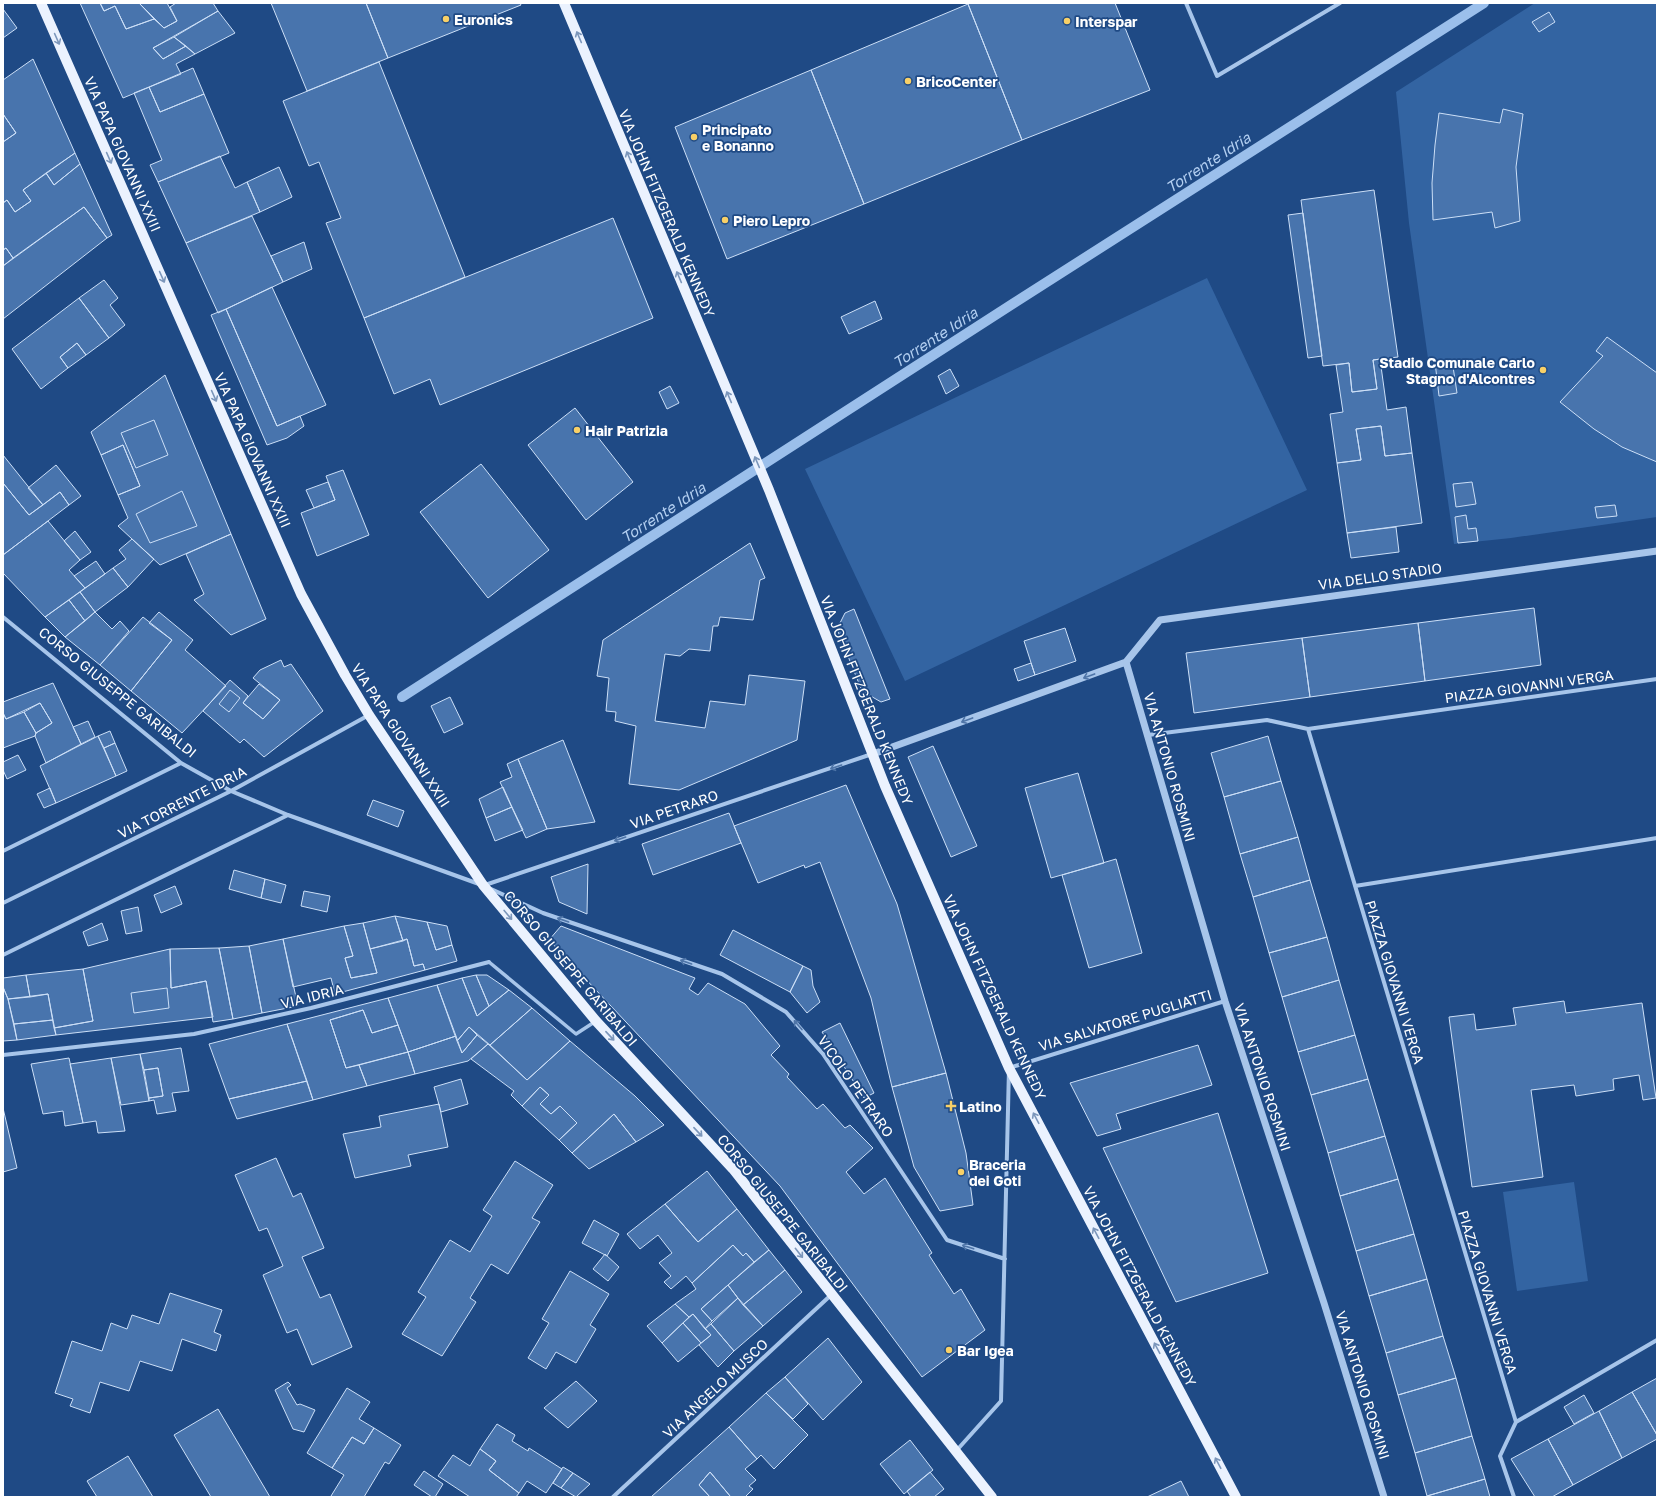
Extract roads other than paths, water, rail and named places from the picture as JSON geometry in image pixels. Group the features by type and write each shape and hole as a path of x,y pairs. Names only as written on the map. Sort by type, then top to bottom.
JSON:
{"main road":[{"name":"VIA PAPA GIOVANNI XXIII","path":"41,3 301,594 345,675 369,715 483,885"},
{"name":"VIA JOHN FITZGERALD KENNEDY","path":"564,3 769,490 885,786 1009,1068 1236,1497"},
{"name":"CORSO GIUSEPPE GARIBALDI","path":"483,885 596,1021 733,1169 957,1450 992,1497"}],"street":[{"path":"1186,3 1217,76 1340,3"},
{"name":"VIA DELLO STADIO","path":"1126,662 1160,620 1657,551"},
{"name":"CORSO GIUSEPPE GARIBALDI","path":"3,617 181,763 231,791 288,815 483,885"},
{"path":"873,754 1126,662"},
{"name":"VIA ANTONIO ROSMINI","path":"1126,662 1225,1001 1321,1295 1384,1497"},
{"name":"PIAZZA GIOVANNI VERGA","path":"1516,1422 1308,729 1657,679"},
{"name":"VIA TORRENTE IDRIA","path":"3,904 231,791 369,715"},
{"path":"1148,735 1267,720 1308,729"},
{"name":"VIA PETRARO","path":"483,885 873,754"},
{"path":"3,851 181,763"},
{"path":"3,955 288,815"},
{"path":"1355,886 1657,838"},
{"name":"VICOLO PETRARO","path":"483,885 544,913 722,974 786,1012 823,1054 947,1240 1005,1259"},
{"name":"VIA IDRIA","path":"3,1054 194,1034 312,1008 489,962 576,1034 596,1021"},
{"name":"VIA SALVATORE PUGLIATTI","path":"1009,1068 1225,1001"},
{"path":"957,1450 1001,1401 1009,1068"},
{"name":"VIA ANGELO MUSCO","path":"612,1497 832,1295"},
{"path":"1514,1497 1500,1456 1516,1422 1657,1340"}],"waterway":[{"name":"Torrente Idria","path":"402,697 1014,303 1484,3"}],"place":[{"name":"Euronics","path":"446,19"},
{"name":"Interspar","path":"1067,21"},
{"name":"BricoCenter","path":"908,81"},
{"name":"Principato e Bonanno","path":"694,137"},
{"name":"Piero Lepro","path":"725,220"},
{"name":"Stadio Comunale Carlo Stagno d'Alcontres","path":"1543,370"},
{"name":"Hair Patrizia","path":"577,430"},
{"name":"Latino","path":"951,1106"},
{"name":"Braceria dei Goti","path":"961,1172"},
{"name":"Bar Igea","path":"949,1350"}]}
